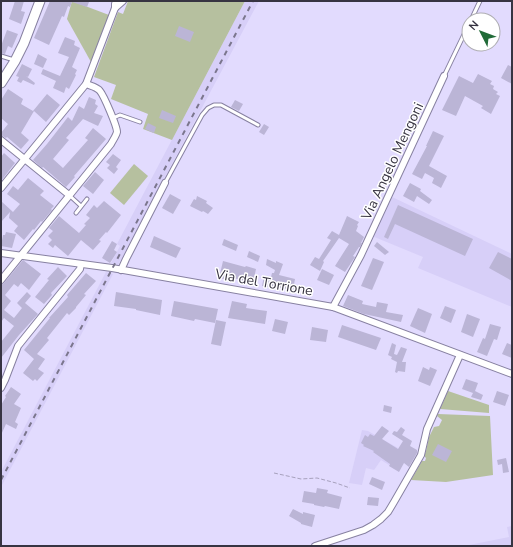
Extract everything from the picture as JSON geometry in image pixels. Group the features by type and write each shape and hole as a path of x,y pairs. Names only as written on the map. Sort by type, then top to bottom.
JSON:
{"main road":[{"path":"1,83 24,43 40,1"}],"street":[{"path":"1,188 86,84 116,4 123,1"},
{"name":"Via Angelo Mengoni","path":"333,307 360,256 444,76"},
{"path":"1,280 114,140 117,132 116,128 101,93 96,88 86,84"},
{"path":"1,140 70,195"},
{"path":"121,270 165,183"},
{"name":"Via del Torrione","path":"1,253 121,270 333,307 512,374"},
{"path":"1,388 18,346 80,269 81,264"},
{"path":"315,546 364,530 381,519 388,512 421,455 427,429 460,355"}],"lane":[{"path":"475,12 480,1"},
{"name":"Via Angelo Mengoni","path":"444,76 461,41"},
{"path":"1,56 15,61"},
{"path":"165,183 196,125 208,108 214,104 221,105 258,125"},
{"path":"113,118 120,115 140,122"},
{"path":"70,195 82,206"},
{"path":"76,213 87,199"}],"path":[{"path":"274,473 301,479 316,478 350,488"}],"shaded area":[{"path":"245,1 259,1 118,265 111,263 120,246 117,244"},
{"path":"390,196 512,254 512,307 418,268 423,257 372,236"},
{"path":"106,272 113,274 1,487 1,472"},
{"path":"362,430 368,431 398,448 389,465 381,460 374,470 366,468 362,485 349,483"},
{"path":"512,526 512,546 464,546 509,537 507,527"}],"green space":[{"path":"72,1 109,15 91,62 67,19"},
{"path":"128,1 245,1 172,140 143,129 148,114 111,99 116,85 94,77 118,12 123,14"},
{"path":"134,164 148,176 124,205 110,193"},
{"path":"448,391 489,405 489,413 440,409"},
{"path":"438,414 490,416 493,475 446,482 411,480 422,461 425,461 426,458 424,456 429,437 434,427 439,426 442,420 437,416"}],"building":[{"path":"15,1 24,1 21,11 25,12 21,24 9,19"},
{"path":"50,1 89,2 87,7 72,2 70,7 68,6 64,17 62,16 49,45 34,38"},
{"path":"179,26 194,32 190,42 175,36"},
{"path":"7,30 18,34 12,48 8,46 5,54 1,53 1,46"},
{"path":"65,37 75,41 74,45 80,48 72,67 77,70 76,75 69,89 66,87 64,93 53,88 56,81 41,74 43,69 60,76 69,57 58,53"},
{"path":"38,54 47,59 43,68 34,64"},
{"path":"22,64 32,69 28,77 26,76 35,83 34,85 23,80 21,83 17,81 19,77 16,76"},
{"path":"508,65 512,67 512,84 501,78"},
{"path":"478,74 492,81 490,84 494,86 493,89 498,92 496,94 500,96 491,114 481,108 483,106 465,96 456,116 442,110 459,76 473,83"},
{"path":"8,89 23,99 21,104 33,111 47,94 60,105 46,122 34,111 21,133 29,140 21,149 7,137 6,138 1,135 8,124 1,118 1,100"},
{"path":"89,97 96,100 95,104 98,106 94,113 103,116 98,126 83,119 66,138 69,140 53,159 63,168 88,140 85,138 93,128 106,139 66,187 33,160 68,117 72,121 79,106 84,109"},
{"path":"235,100 243,104 239,111 231,107"},
{"path":"162,110 176,116 173,123 159,118"},
{"path":"148,123 156,127 154,133 145,129"},
{"path":"264,124 269,127 264,135 259,132"},
{"path":"433,131 444,136 429,166 447,176 441,188 432,183 434,178 425,173 422,179 412,174"},
{"path":"4,153 15,163 1,181 1,157"},
{"path":"113,154 121,160 116,167 118,169 114,174 107,168 110,165 106,162"},
{"path":"95,172 104,180 93,194 83,186"},
{"path":"28,178 44,191 40,195 54,206 42,222 41,221 24,240 14,231 18,226 9,218 10,212 1,222 1,201 13,212 20,204 7,194 13,186 18,190"},
{"path":"410,183 421,189 420,191 432,200 429,204 417,196 414,202 403,196"},
{"path":"170,194 181,200 173,214 162,208"},
{"path":"197,196 207,201 206,203 213,208 208,214 190,206 194,199 196,200"},
{"path":"104,201 121,215 107,233 106,232 99,240 101,241 93,250 81,240 68,256 55,245 53,248 48,244 52,240 48,236 53,231 49,228 59,216 79,233 86,225 84,224 90,218 86,215 94,205 97,208"},
{"path":"398,205 473,239 465,256 395,224 388,239 384,237"},
{"path":"347,216 359,222 356,231 364,237 360,247 353,256 355,257 345,272 335,266 349,244 339,238 323,261 324,262 320,271 310,265 315,257 319,259 331,240 327,238 332,231 339,235"},
{"path":"6,232 16,234 12,248 1,246 3,235 5,235"},
{"path":"154,236 181,248 176,258 150,247"},
{"path":"224,239 238,245 236,251 222,245"},
{"path":"112,241 117,244 114,250 117,252 110,263 102,258"},
{"path":"377,242 389,252 385,255 374,246"},
{"path":"249,251 260,256 258,262 247,257"},
{"path":"498,252 512,259 512,281 489,268"},
{"path":"373,258 384,262 372,290 361,286"},
{"path":"267,259 283,264 279,275 295,279 293,290 262,286 264,276 271,277 275,270 266,265"},
{"path":"23,260 41,274 29,290 21,283 18,287 14,284 5,295 11,301 4,310 14,318 22,308 17,303 27,292 31,296 25,303 38,314 1,358 1,342 14,326 4,318 1,322 1,285"},
{"path":"223,261 256,269 253,283 233,278 233,281 219,278"},
{"path":"58,267 67,276 51,293 52,295 44,304 35,297 49,280 47,279"},
{"path":"322,269 334,275 329,285 317,280"},
{"path":"86,273 96,281 84,294 86,295 76,308 69,315 67,313 47,338 49,340 37,354 45,359 38,369 44,373 37,381 35,379 33,381 23,373 34,359 24,350"},
{"path":"116,292 162,300 160,315 136,309 114,306"},
{"path":"348,295 363,301 362,304 376,307 377,302 388,304 386,312 403,315 401,322 364,314 343,306"},
{"path":"174,301 218,309 215,323 195,319 194,321 171,316"},
{"path":"232,301 247,304 246,308 267,311 265,324 228,318"},
{"path":"445,306 456,310 451,323 440,318"},
{"path":"418,308 432,314 425,333 410,326"},
{"path":"467,314 480,319 473,337 461,332"},
{"path":"275,319 288,322 285,334 272,331"},
{"path":"216,320 226,322 221,346 211,344"},
{"path":"490,324 501,327 497,340 494,339 487,356 477,352 483,338 485,339"},
{"path":"342,325 381,338 376,350 338,337"},
{"path":"312,327 328,330 326,342 310,340"},
{"path":"392,343 396,345 394,354 397,355 401,347 407,349 402,362 406,362 405,372 395,372 397,362 391,359 392,357 388,355"},
{"path":"507,343 512,345 512,358 502,354"},
{"path":"423,367 429,370 430,367 437,370 430,386 418,381"},
{"path":"466,379 478,383 475,391 483,395 481,400 471,397 473,393 462,389"},
{"path":"11,387 21,394 14,404 21,408 15,422 18,424 16,429 6,424 1,435 1,405"},
{"path":"497,391 509,395 505,406 493,402"},
{"path":"384,405 392,407 391,413 383,411"},
{"path":"382,426 389,431 382,439 398,449 403,441 392,434 394,431 397,432 401,427 405,430 402,435 412,441 410,446 417,450 417,453 409,467 404,463 399,472 389,466 390,464 373,452 374,451 363,446 364,445 361,443 365,435 368,437 370,434 374,436"},
{"path":"438,444 452,451 446,462 432,455"},
{"path":"506,458 509,472 503,473 502,464 498,465 497,460"},
{"path":"372,477 385,482 382,490 369,484"},
{"path":"317,488 328,490 327,493 342,497 339,509 302,502 304,491 316,493"},
{"path":"368,497 379,498 378,506 367,505"},
{"path":"293,509 303,514 303,512 315,515 312,527 301,524 289,516"}],"railway":[{"path":"1,480 253,1"}]}
